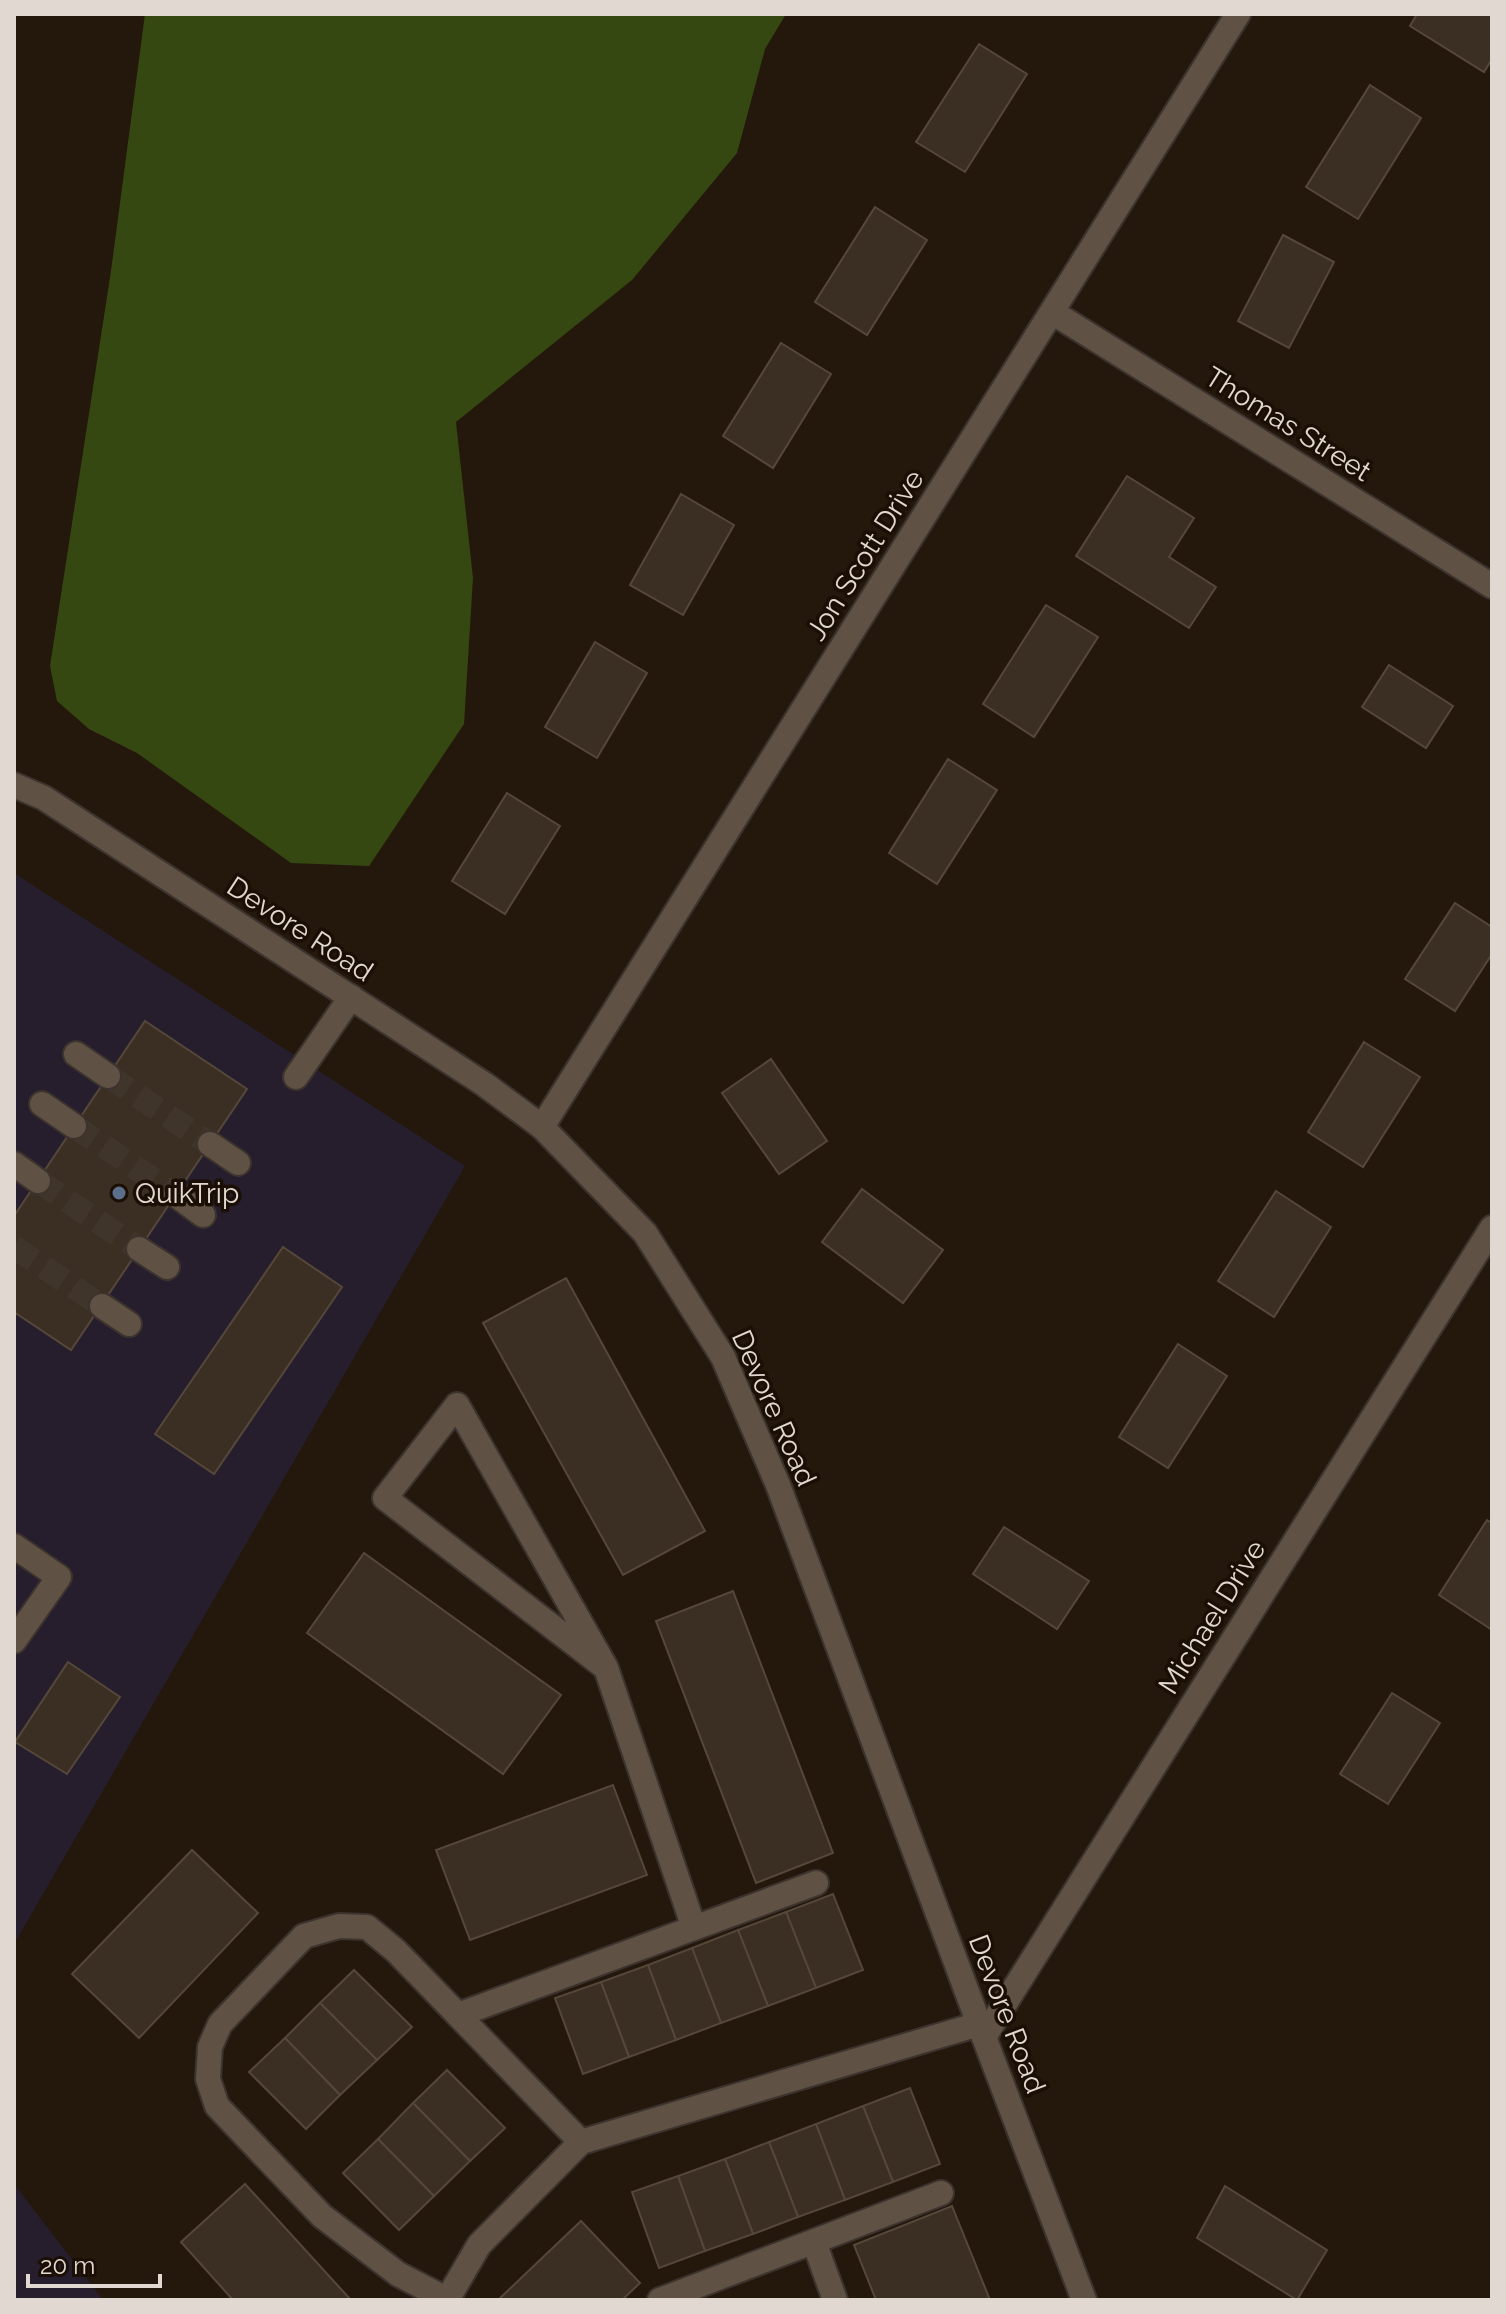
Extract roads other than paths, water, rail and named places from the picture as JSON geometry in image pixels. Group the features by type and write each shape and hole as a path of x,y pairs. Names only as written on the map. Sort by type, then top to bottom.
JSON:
{"street":[{"name":"Jon Scott Drive","path":"542,1127 1238,14"},
{"name":"Thomas Street","path":"1052,312 1492,586"},
{"name":"Devore Road","path":"14,785 44,798 484,1084 542,1127 645,1233 723,1357 778,1485 1084,2300"},
{"path":"296,1077 351,997"},
{"path":"76,1054 108,1076"},
{"path":"42,1104 74,1126"},
{"path":"210,1144 238,1163"},
{"path":"14,1164 38,1181"},
{"path":"176,1195 203,1215"},
{"name":"Michael Drive","path":"981,2031 1492,1228"},
{"path":"139,1249 167,1267"},
{"path":"102,1306 129,1324"},
{"path":"606,1668 385,1498 457,1405 606,1668 694,1928"},
{"path":"14,1546 59,1577 14,1641"},
{"path":"458,2015 816,1883"},
{"path":"581,2142 396,1951 367,1927 339,1926 304,1936 220,2024 210,2047 208,2079 217,2106 322,2216 398,2274 446,2300 479,2245 581,2142 981,2031"},
{"path":"660,2300 941,2193"},
{"path":"814,2242 835,2300"}],"tunnel":[{"path":"108,1076 210,1144"},
{"path":"74,1126 176,1195"},
{"path":"38,1181 139,1249"},
{"path":"14,1247 102,1306"}],"place":[{"name":"QuikTrip","path":"119,1193"}]}
